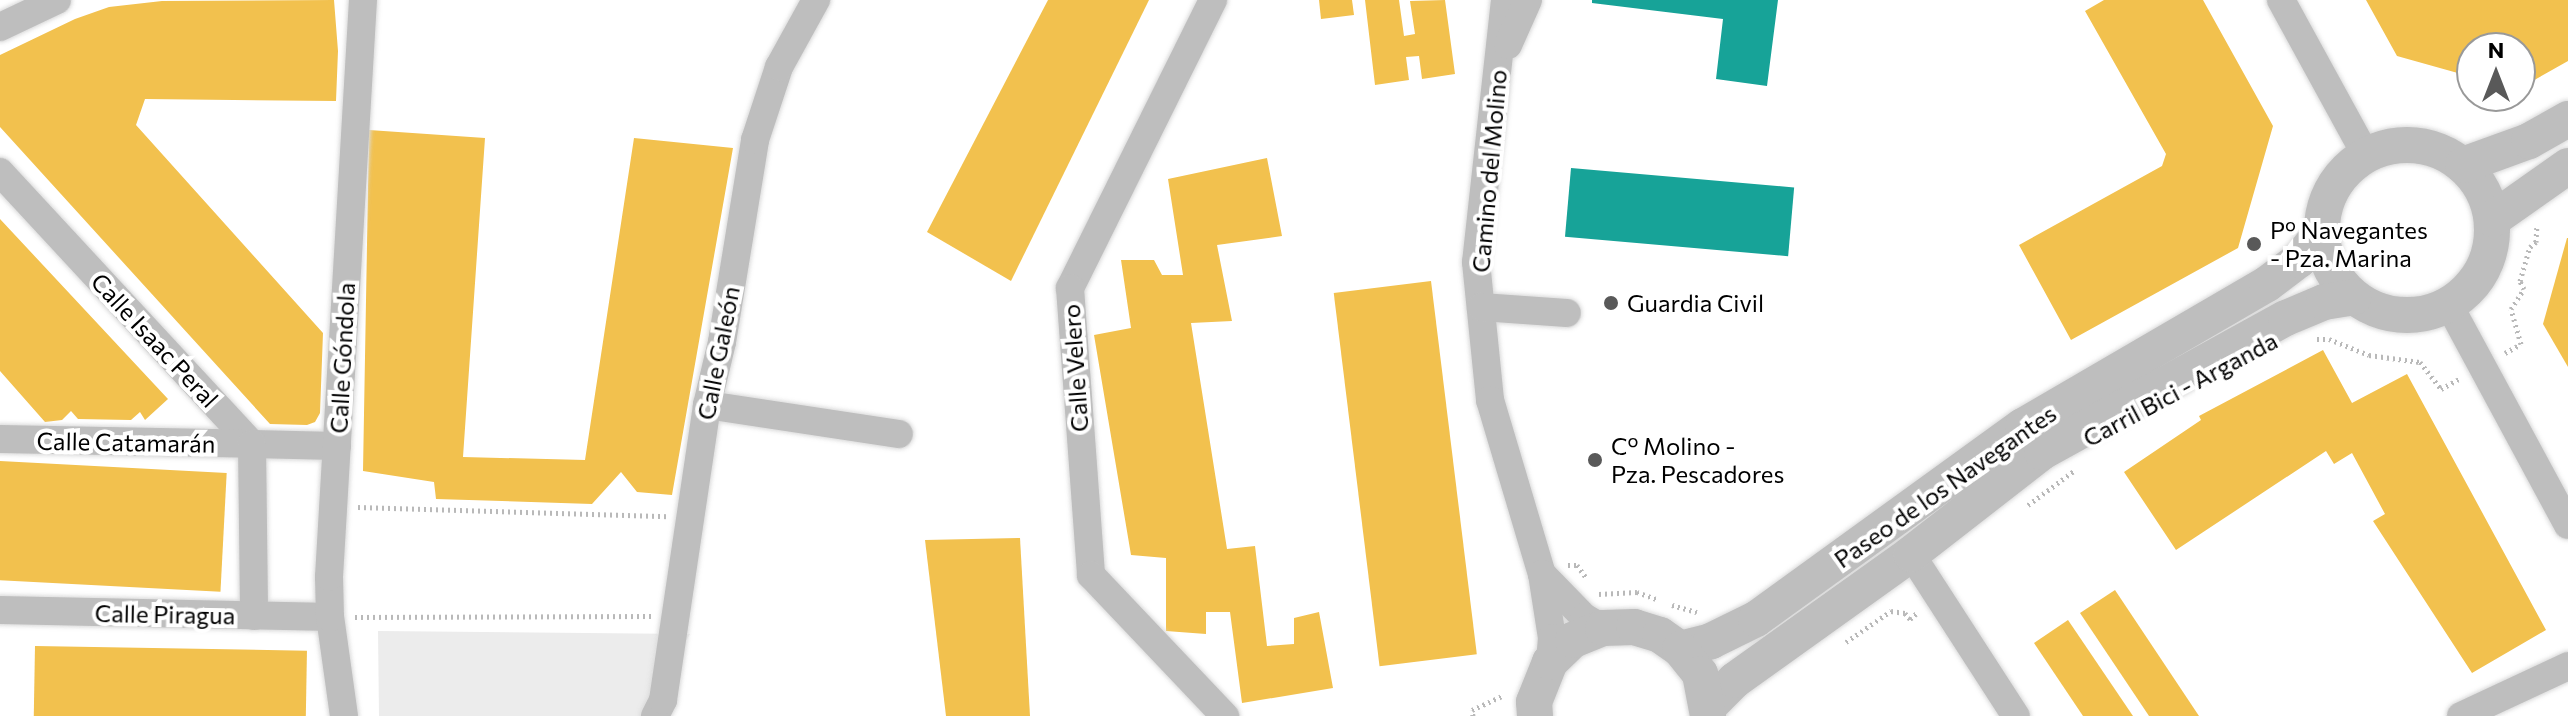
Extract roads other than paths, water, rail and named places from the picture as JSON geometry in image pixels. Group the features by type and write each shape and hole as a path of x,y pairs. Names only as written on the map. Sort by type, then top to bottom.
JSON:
{"main road":[{"path":"2463,165 2529,141 2568,119"},
{"path":"2416,145 2441,152 2463,165 2483,190 2493,219 2492,245 2484,269 2469,289 2449,305 2425,314 2400,315 2376,309 2354,297 2337,279 2326,257 2322,232 2324,209 2333,188 2347,170 2366,155 2390,146 2416,145"},
{"path":"2493,219 2568,166"},
{"name":"Paseo de los Navegantes","path":"1680,649 1711,641 1756,619 2023,426 2267,284 2299,260 2322,232"},
{"name":"Paseo de los Navegantes","path":"1709,711 1735,680 1911,554 2042,452 2286,318 2324,302 2354,297"},
{"path":"1524,707 1550,662 1573,640 1603,628 1634,627 1660,635 1680,649 1700,674 1709,711"}],"street":[{"path":"0,27 57,0"},
{"name":"Calle Góndola","path":"344,716 330,617 333,506 363,0"},
{"name":"Calle Galeón","path":"655,716 663,700 707,405 722,342 755,140 779,67 816,0"},
{"name":"Calle Velero","path":"1213,0 1070,288 1091,575 1225,716"},
{"name":"Camino del Molino","path":"1505,0 1476,262 1490,400 1553,570 1584,617 1603,628"},
{"path":"1498,68 1528,0"},
{"path":"2281,0 2366,155"},
{"name":"Calle Isaac Peral","path":"0,172 252,444"},
{"path":"2449,305 2568,525"},
{"path":"1481,307 1567,313"},
{"path":"707,405 899,434"},
{"name":"Calle Catamarán","path":"0,439 252,444"},
{"path":"254,616 252,444 337,446"},
{"path":"1911,554 2016,716"},
{"name":"Camino del Molino","path":"1550,662 1553,570"},
{"name":"Calle Piragua","path":"0,610 330,617"},
{"path":"2461,716 2568,666"}],"place":[{"name":"Pº Navegantes - Pza. Marina","path":"2254,244"},
{"name":"Guardia Civil","path":"1611,303"},
{"name":"Cº Molino - Pza. Pescadores","path":"1595,460"}]}
